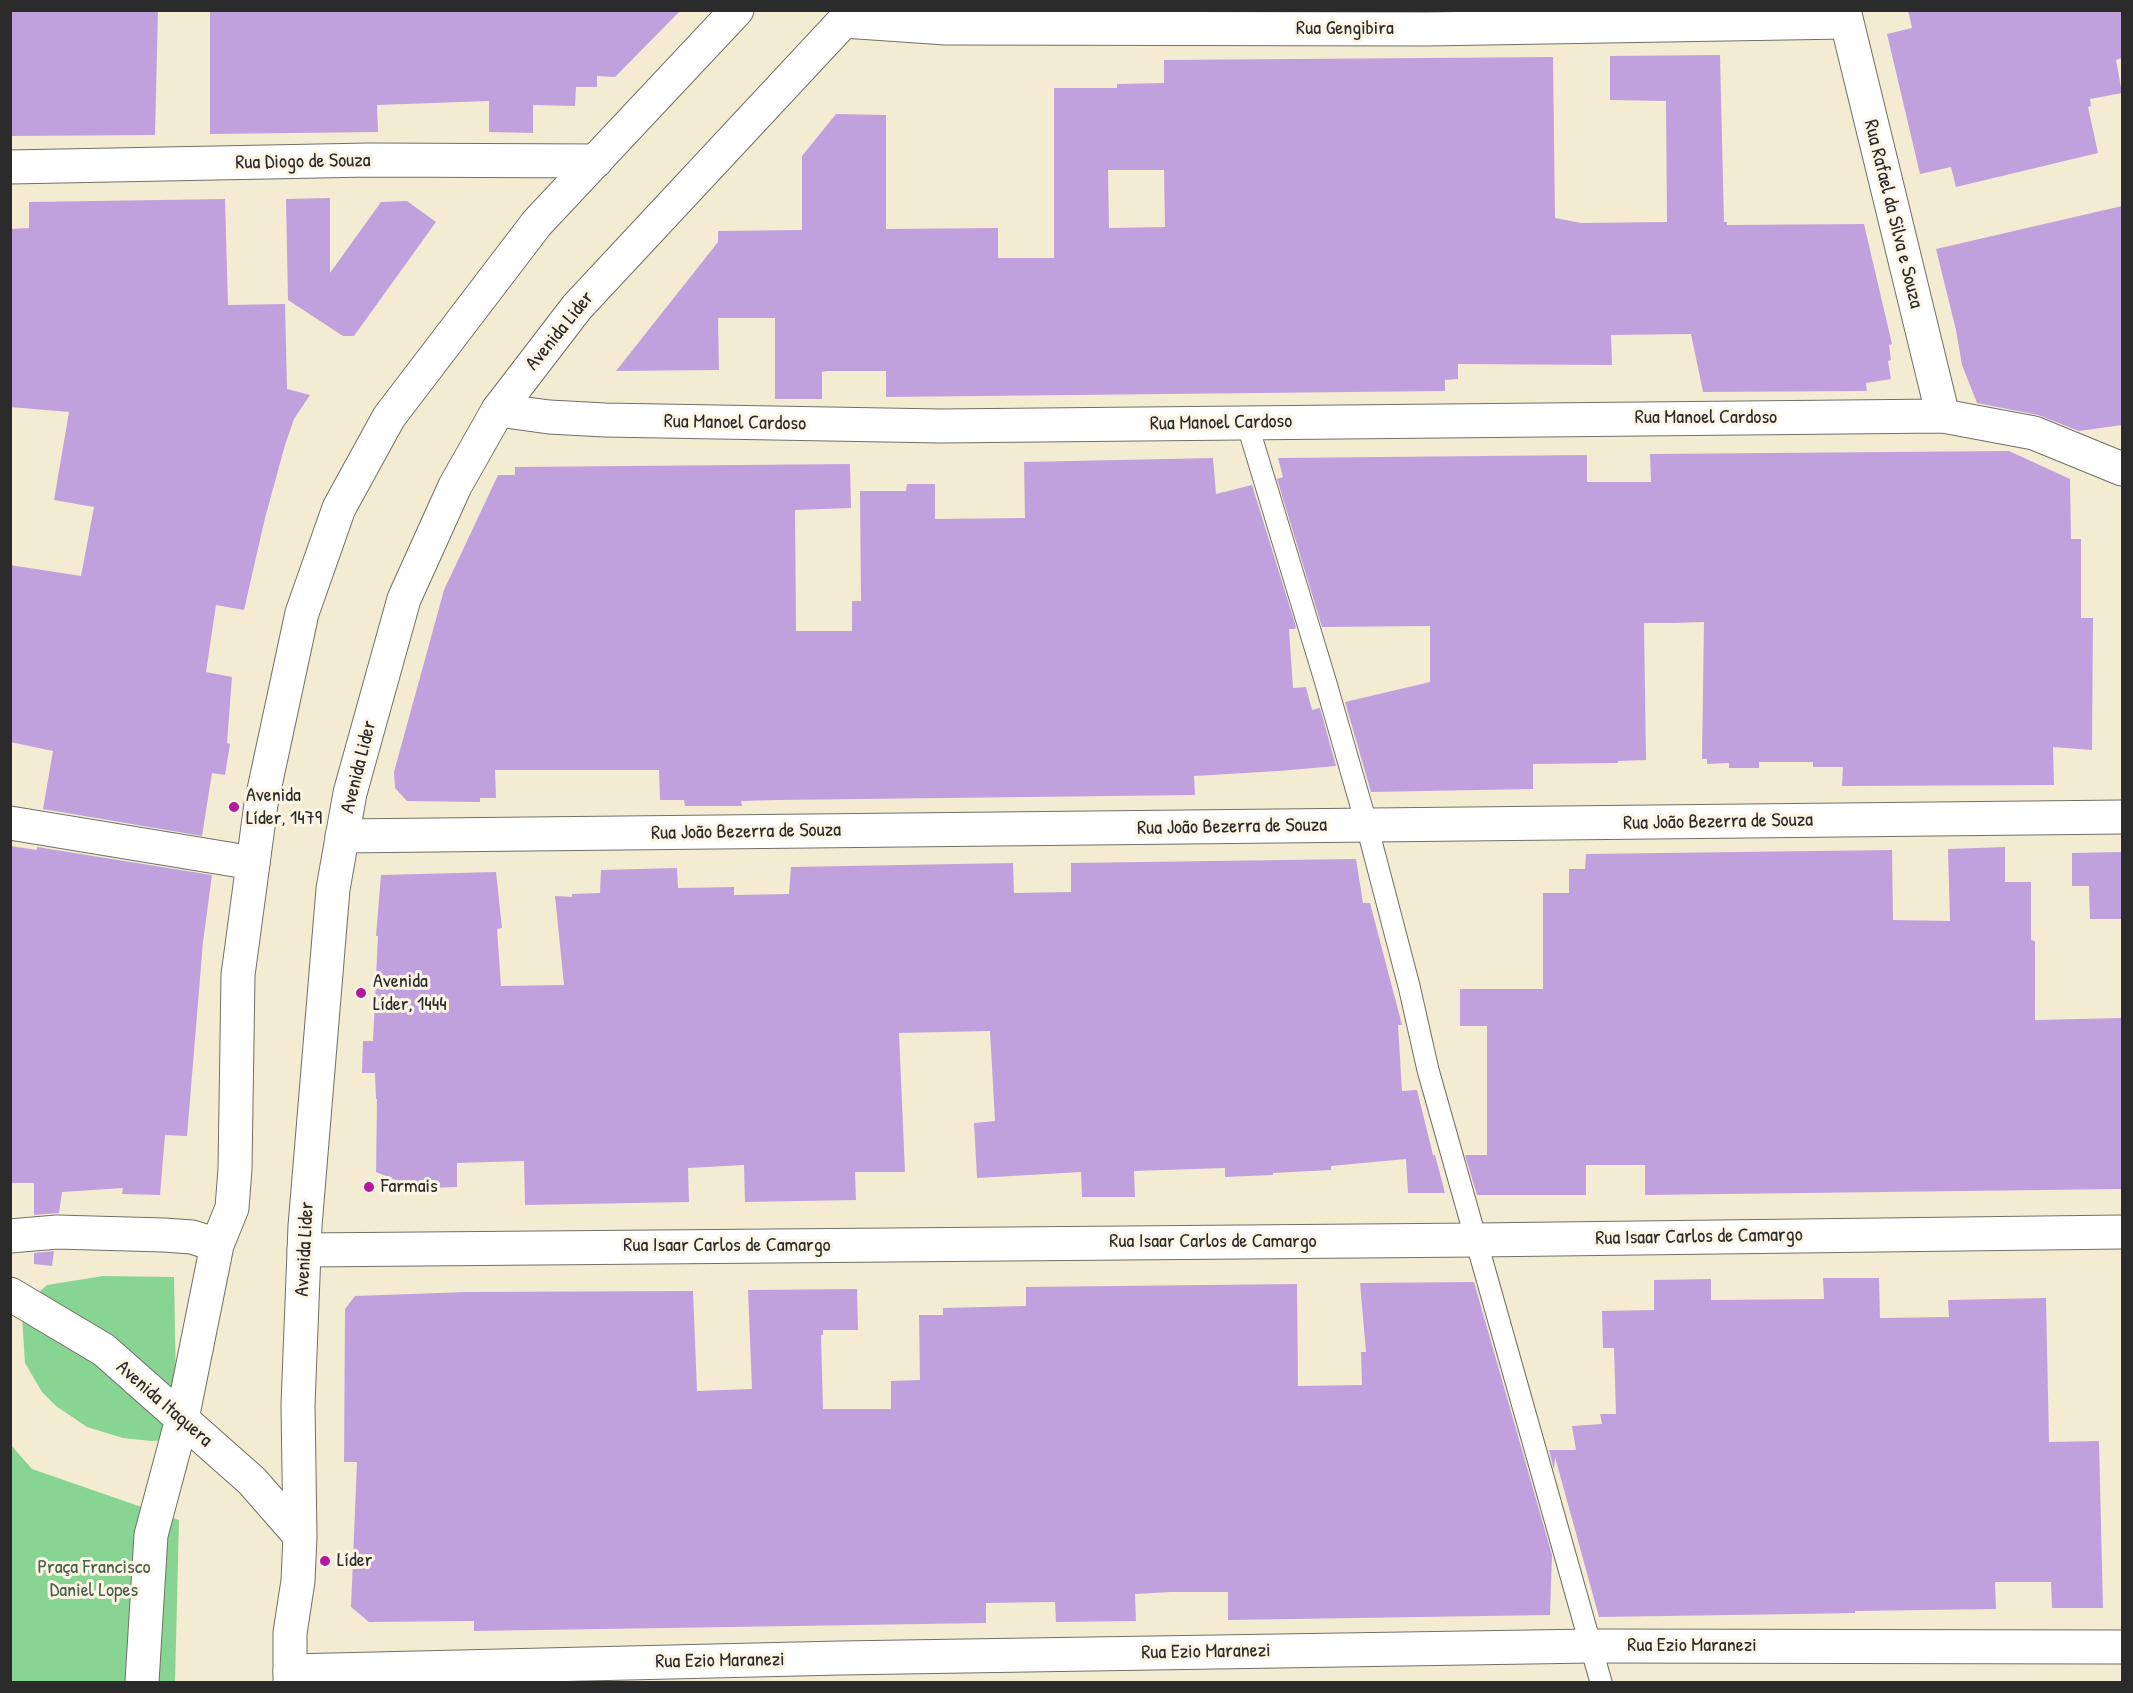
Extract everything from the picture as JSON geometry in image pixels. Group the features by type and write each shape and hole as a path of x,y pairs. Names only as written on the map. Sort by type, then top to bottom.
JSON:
{"street":[{"path":"142,1683 151,1535 182,1419 217,1245 232,1208 236,1169 238,975 261,804 302,613 339,508 389,417 537,223 737,10"},
{"name":"Rua Gengibira","path":"849,16 946,28 1845,16"},
{"name":"Avenida Lider","path":"290,1677 290,1633 298,1581 300,1536 298,1405 304,1250 333,890 350,793 404,599 455,486 498,410 577,308 849,16"},
{"name":"Rua Rafael da Silva e Souza","path":"1845,16 1943,417"},
{"name":"Rua Diogo de Souza","path":"10,167 370,160 596,160"},
{"name":"Rua Manoel Cardoso","path":"498,410 549,417 605,420 940,426 1943,417 2034,433 2122,469"},
{"name":"Rua João Bezerra de Souza","path":"342,836 2122,817"},
{"path":"10,823 253,863"},
{"path":"10,1236 57,1232 192,1237 217,1245"},
{"path":"10,1257 57,1232"},
{"name":"Rua Isaar Carlos de Camargo","path":"304,1250 2122,1232"},
{"name":"Avenida Itaquera","path":"10,1294 104,1350 252,1481 300,1536"},
{"name":"Rua Ezio Maranezi","path":"290,1677 840,1658 1592,1646 2122,1647"}],"lane":[{"path":"1247,423 1367,826 1409,986 1428,1070 1601,1683"}],"green space":[{"path":"103,1276 174,1277 177,1440 151,1441 123,1438 87,1427 56,1406 42,1392 25,1363 22,1317 29,1301 47,1285"},
{"name":"Praça Francisco Daniel Lopes","path":"10,1444 32,1469 179,1520 175,1682 11,1682"}],"building":[{"path":"10,10 158,10 155,135 10,136"},
{"path":"210,10 681,10 615,77 597,76 597,87 576,87 575,106 533,105 533,133 489,132 489,101 377,105 378,132 210,134"},
{"path":"1908,10 2122,10 2122,58 2116,60 2122,93 2090,99 2091,106 2088,107 2098,153 1956,187 1951,167 1920,174 1887,34 1912,28"},
{"path":"1720,55 1724,222 1727,222 1727,225 1864,224 1892,344 1889,345 1891,360 1888,361 1891,379 1866,383 1867,391 1703,392 1691,334 1611,335 1612,365 1458,364 1458,379 1445,380 1445,391 886,397 886,371 827,371 822,372 822,399 775,399 775,318 718,318 719,370 616,371 718,242 718,231 802,230 802,156 836,114 886,115 886,229 998,228 998,258 1054,258 1054,88 1117,88 1117,84 1164,83 1164,60 1553,57 1555,218 1581,223 1667,222 1666,101 1610,100 1610,56","holes":["1108,170 1164,170 1165,227 1109,228"]},
{"path":"330,198 330,273 381,202 407,201 436,222 354,336 343,336 288,300 286,199"},
{"path":"225,199 228,305 285,304 287,389 310,395 294,419 285,445 265,518 244,610 216,605 206,672 232,677 227,743 230,744 225,775 212,773 202,836 43,809 53,751 10,742 10,565 81,576 94,507 54,500 69,412 10,407 10,229 29,228 29,202"},
{"path":"2122,206 2122,425 2079,431 2038,415 1977,403 1962,365 1956,330 1936,249"},
{"path":"2009,451 2070,479 2071,539 2081,539 2081,618 2093,618 2092,750 2053,747 2054,785 1842,786 1843,767 1813,767 1813,762 1759,762 1759,768 1729,768 1729,763 1707,764 1707,759 1702,759 1704,622 1644,623 1646,760 1618,761 1618,763 1533,764 1533,789 1371,792 1345,702 1430,682 1430,626 1322,627 1277,479 1283,477 1278,458 1587,455 1587,482 1651,482 1650,454"},
{"path":"1213,458 1216,494 1252,485 1296,627 1289,629 1293,688 1306,687 1312,710 1320,708 1336,766 1194,776 1195,795 779,800 741,801 742,806 685,806 684,800 660,800 659,770 495,770 496,798 480,798 480,802 407,801 395,788 394,772 444,590 498,475 515,475 515,467 850,464 851,508 795,510 796,631 852,631 852,601 861,601 860,491 906,491 907,484 935,484 935,519 1025,518 1024,462"},
{"path":"10,846 37,850 37,847 212,875 203,942 187,1136 165,1135 160,1195 122,1194 123,1188 62,1192 59,1213 34,1215 34,1183 10,1183"},
{"path":"2005,847 2005,882 2031,882 2031,940 2035,941 2035,1020 2122,1018 2122,1189 1645,1195 1645,1165 1586,1165 1586,1195 1477,1195 1465,1155 1487,1155 1487,1026 1460,1026 1460,989 1543,989 1543,893 1569,893 1569,869 1585,869 1586,854 1892,850 1893,920 1950,921 1948,849"},
{"path":"2122,852 2122,919 2090,919 2089,886 2072,886 2072,853"},
{"path":"1356,859 1363,903 1370,903 1402,1025 1398,1025 1402,1091 1417,1090 1445,1193 1408,1193 1406,1159 1331,1166 1331,1170 1273,1173 1273,1175 1225,1177 1225,1168 1134,1171 1135,1197 1082,1197 1081,1172 977,1178 974,1123 995,1121 990,1031 899,1033 905,1172 855,1172 856,1200 745,1202 744,1165 688,1168 689,1202 525,1205 524,1161 457,1163 457,1187 403,1189 403,1183 376,1172 375,1073 362,1073 363,1041 373,1041 378,936 376,936 381,875 496,872 502,928 497,929 501,986 564,985 555,896 572,897 572,894 600,893 601,870 677,868 678,888 734,887 734,895 789,894 791,867 1013,863 1014,893 1071,892 1071,863"},
{"path":"54,1251 52,1266 34,1264 34,1253"},
{"path":"1823,1278 1879,1278 1880,1318 1949,1317 1948,1300 2046,1298 2049,1442 2099,1441 2103,1608 2052,1608 2051,1582 1995,1582 1996,1609 1599,1617 1555,1457 1554,1470 1549,1450 1576,1450 1572,1426 1602,1424 1600,1414 1616,1414 1614,1348 1603,1348 1602,1311 1654,1310 1654,1280 1711,1279 1711,1300 1824,1299"},
{"path":"1474,1282 1552,1555 1550,1615 1228,1620 1228,1592 1171,1592 1135,1594 1136,1621 1056,1622 1055,1602 986,1603 986,1623 474,1631 474,1621 369,1622 351,1607 357,1462 344,1462 345,1309 355,1296 466,1292 693,1291 697,1391 752,1389 748,1290 857,1289 858,1330 823,1330 823,1335 821,1335 823,1409 891,1409 891,1381 920,1380 919,1315 943,1315 943,1308 1026,1306 1026,1287 1297,1284 1298,1386 1362,1385 1361,1352 1366,1352 1360,1283"}],"place":[{"name":"Avenida Líder, 1479","path":"234,807"},
{"name":"Avenida Líder, 1444","path":"361,993"},
{"name":"Farmais","path":"369,1187"},
{"name":"Líder","path":"325,1561"}]}
